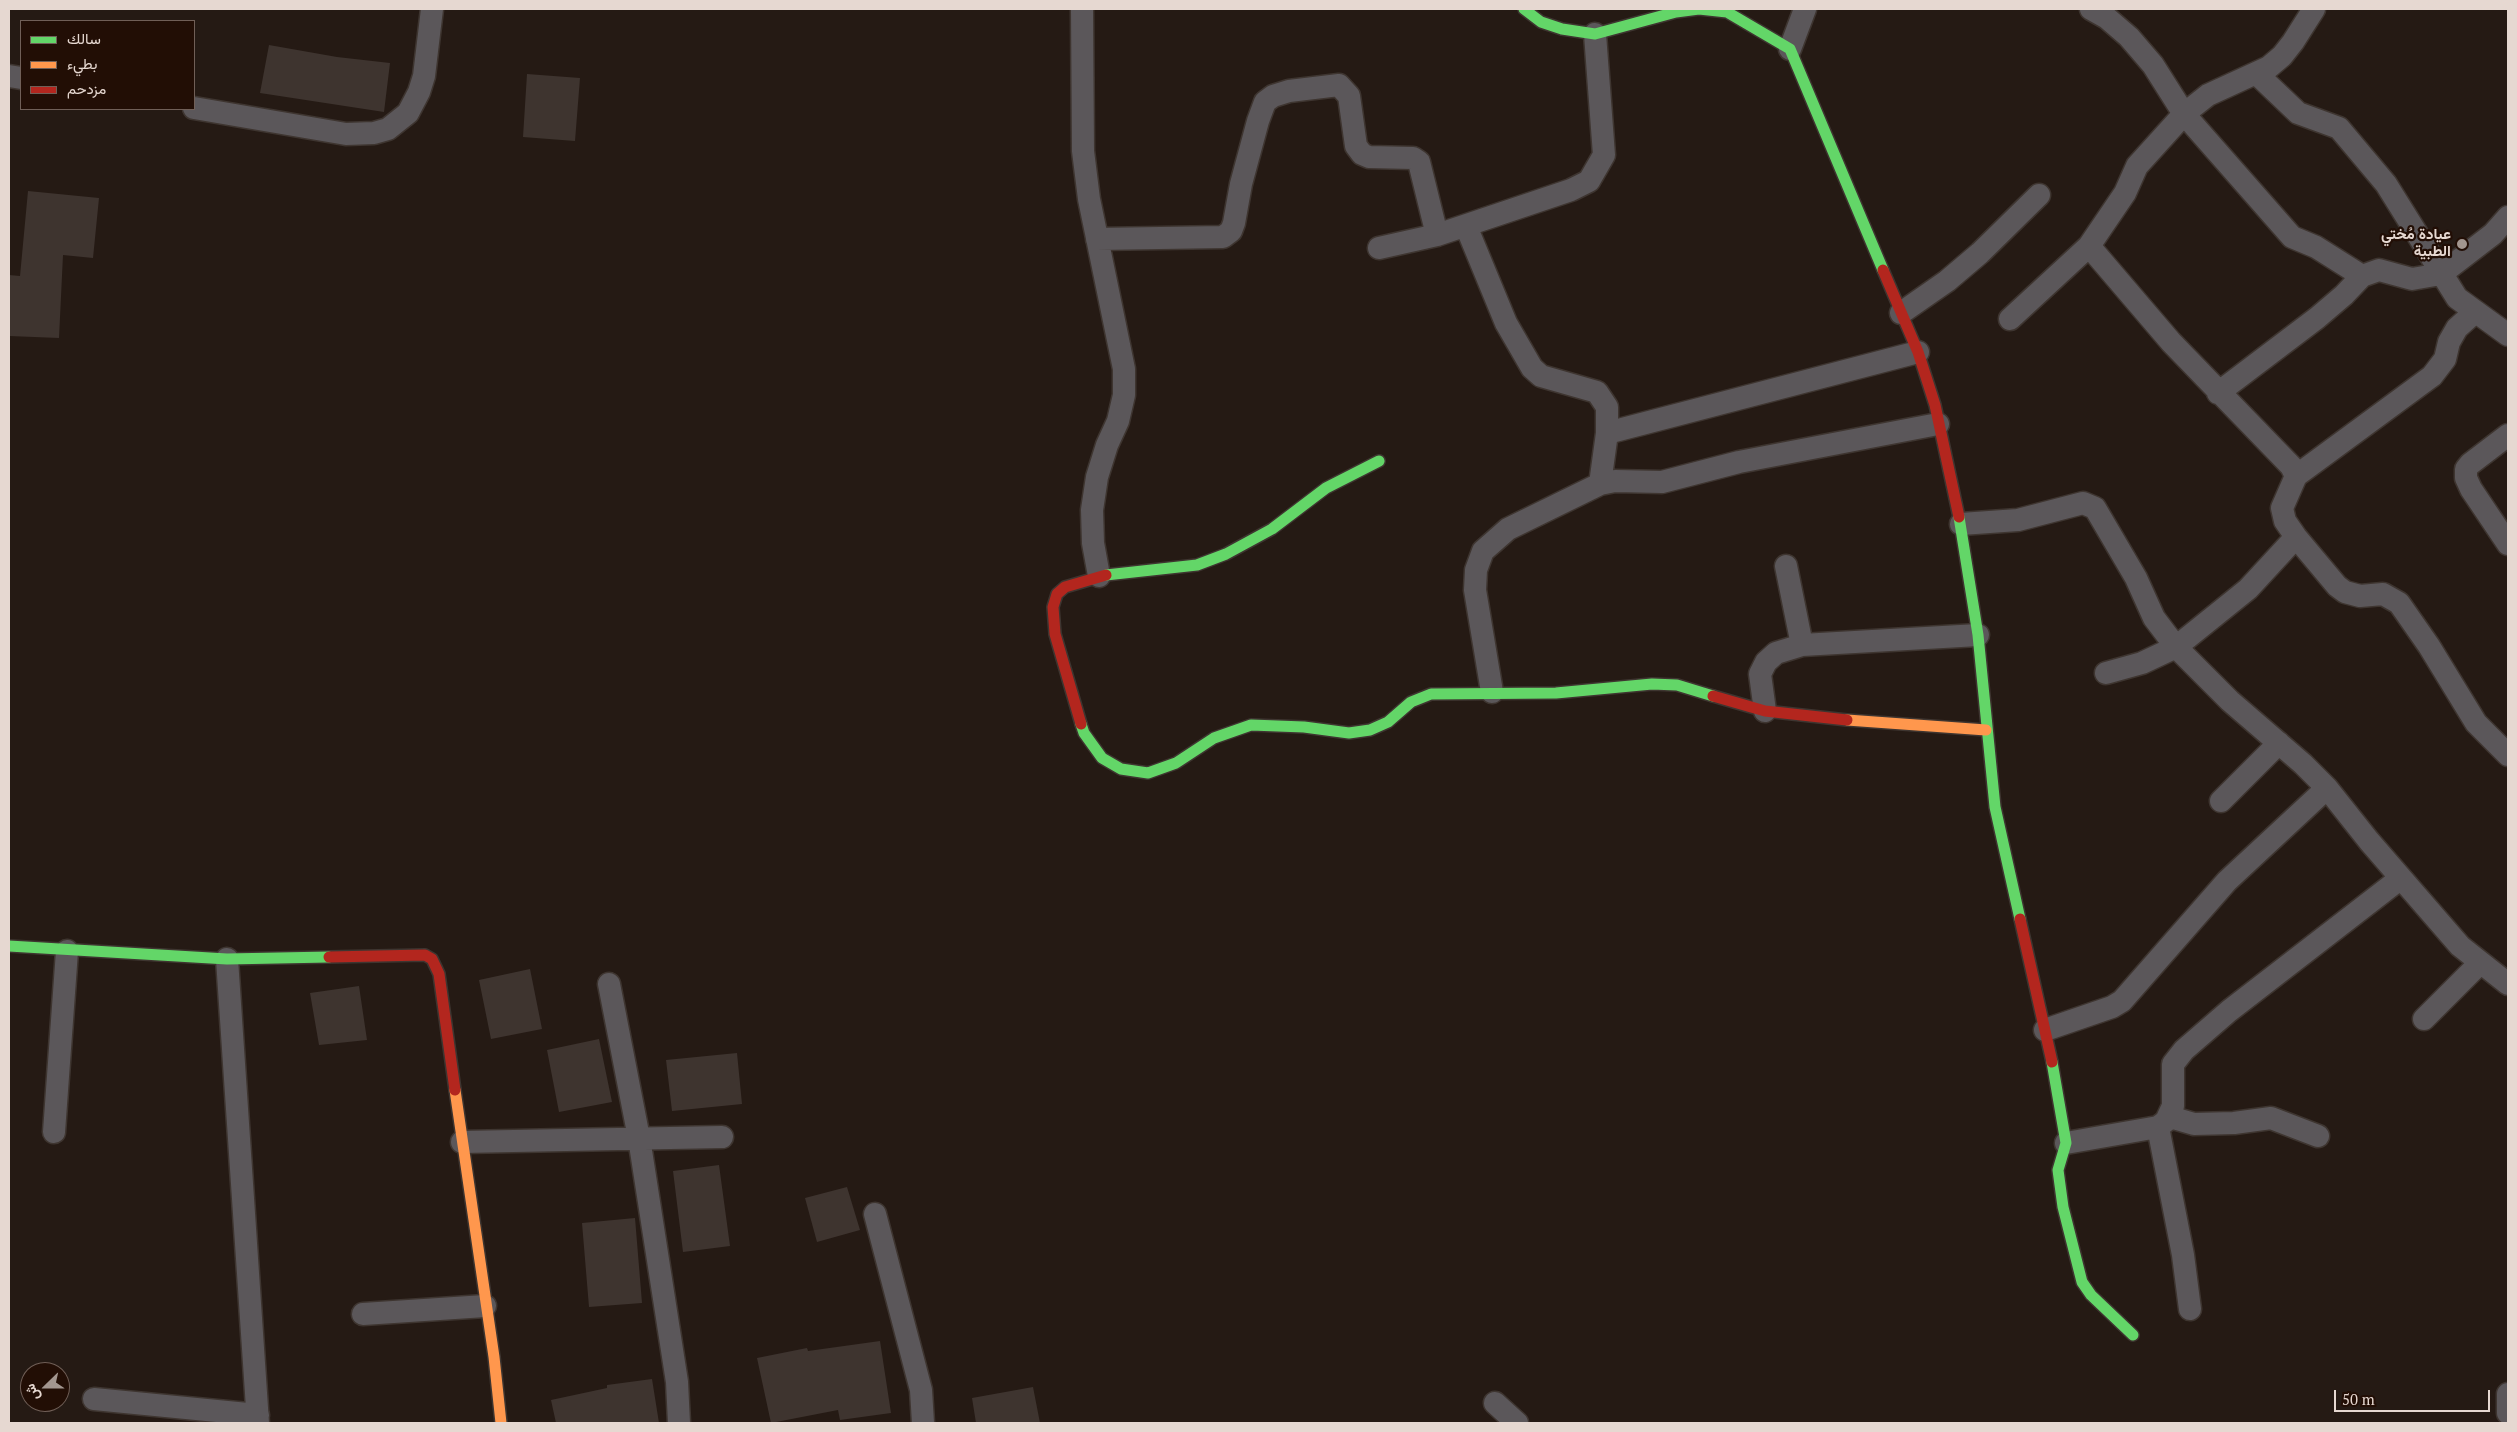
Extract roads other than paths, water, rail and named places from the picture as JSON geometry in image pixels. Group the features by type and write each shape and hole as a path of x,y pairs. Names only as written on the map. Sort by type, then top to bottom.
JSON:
{"street":[{"path":"195,108 346,134 374,133 388,129 408,113 420,92 424,76 432,9"},
{"path":"1082,9 1083,150 1089,199 1124,369 1124,395 1118,421 1107,445 1097,477 1092,510 1093,543 1099,576"},
{"path":"1524,9 1541,22 1555,27 1595,34 1676,12 1708,10 1727,12 1790,49 1854,196 1900,313 1918,352 1938,424 1961,524 1978,635 1995,808 2058,1091 2066,1143 2060,1157 2060,1184 2079,1274 2091,1295 2133,1335"},
{"path":"1790,49 1805,9"},
{"path":"2091,9 2107,18 2141,51 2166,81 2184,114 2292,236 2362,276"},
{"path":"2010,319 2089,246 2122,198 2137,166 2184,114 2208,95 2240,79 2257,74 2282,56 2314,9"},
{"path":"1379,248 1437,235 1466,226 1571,190 1589,181 1604,155 1595,34"},
{"path":"2257,74 2298,112 2331,123 2339,128 2386,184 2441,274 2458,298 2508,335"},
{"path":"1097,239 1223,237 1231,231 1234,223 1241,184 1265,102 1273,96 1289,91 1339,85 1349,96 1356,146 1362,154 1369,157 1412,158 1419,162 1437,235"},
{"path":"1900,313 1947,281 1980,253 2038,195"},
{"path":"2218,393 2317,318 2344,295 2362,276 2379,270 2420,279 2441,274 2492,234 2508,217"},
{"path":"1466,226 1506,323 1532,368 1541,376 1597,392 1607,407 1607,433 1600,484"},
{"path":"2089,246 2171,342 2218,393 2292,466 2296,476"},
{"path":"2475,312 2457,328 2449,342 2442,364 2432,376 2296,476 2282,508 2285,521 2296,537 2337,586 2345,592 2360,596 2383,594 2400,603 2476,723 2508,754"},
{"path":"1607,433 1918,352"},
{"path":"1492,692 1475,590 1476,570 1483,551 1508,529 1600,484 1621,480 1662,482 1739,462 1938,424"},
{"path":"2508,435 2470,464 2466,469 2466,478 2471,489 2508,544"},
{"path":"1379,461 1326,488 1272,529 1226,554 1197,565 1099,576 1065,587 1057,594 1053,608 1055,634 1084,733 1102,758 1121,769 1148,774 1176,763 1214,738 1252,725 1304,726 1349,733 1370,730 1388,722 1411,702 1432,694 1492,692 1556,693 1652,684 1677,685 1765,711 1841,720 1986,730"},
{"path":"1961,524 2018,520 2083,503 2095,508 2136,578 2154,618 2176,647 2230,701 2327,788 2400,878 2460,946 2508,984"},
{"path":"2106,674 2142,663 2176,647 2248,589 2296,537"},
{"path":"1786,566 1802,645"},
{"path":"1765,711 1760,674 1766,662 1776,653 1802,645 1978,635"},
{"path":"2221,800 2279,743"},
{"path":"2045,1030 2112,1007 2122,1001 2227,881 2327,788"},
{"path":"2190,1309 2164,1122 2173,1106 2173,1064 2184,1050 2229,1011 2400,878"},
{"path":"9,946 67,951 227,959 425,955 432,959 437,966 439,974 485,1306 494,1357 501,1423"},
{"path":"54,1132 67,951"},
{"path":"94,1399 258,1419 227,959"},
{"path":"2424,1020 2480,963"},
{"path":"609,984 640,1138 677,1382 679,1423"},
{"path":"2066,1143 2164,1122 2194,1124 2234,1123 2271,1118 2318,1136"},
{"path":"462,1142 722,1138"},
{"path":"875,1214 921,1390 923,1423"},
{"path":"363,1314 485,1306"},
{"path":"2508,1394 2508,1413"},
{"path":"1495,1404 1517,1423"}],"place":[{"name":"عيادة مُختي الطبية","path":"2462,244"}]}
